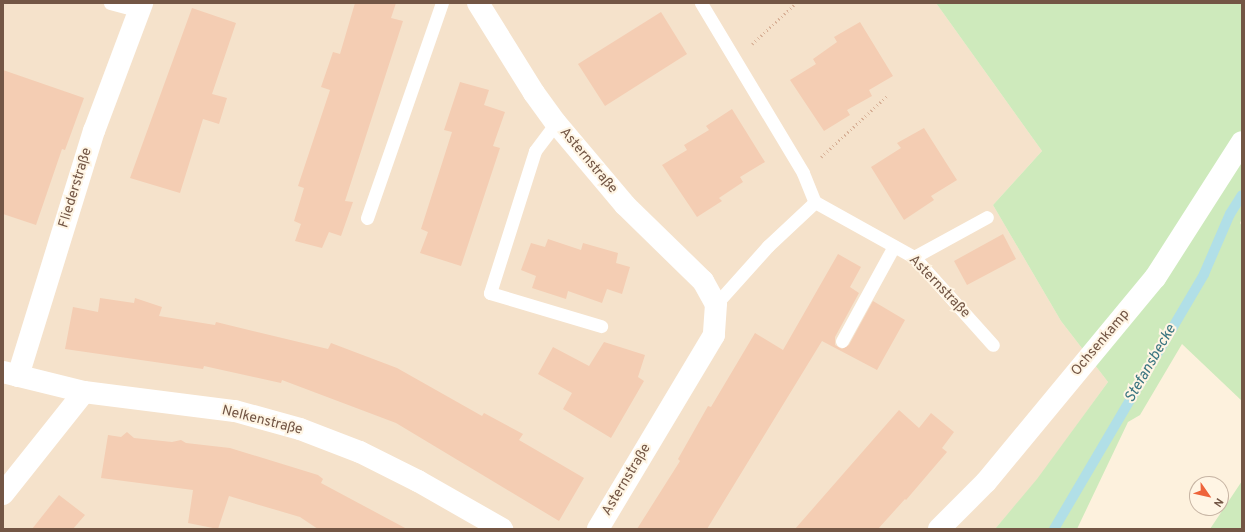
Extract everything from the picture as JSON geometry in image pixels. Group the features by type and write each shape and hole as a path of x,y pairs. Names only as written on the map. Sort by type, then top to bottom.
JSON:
{"street":[{"name":"Asternstraße","path":"478,3 534,93 556,123 624,205 703,281 716,304 714,335 598,529"},
{"name":"Fliederstraße","path":"10,374 94,131 140,7"},
{"name":"Ochsenkamp","path":"939,529 986,482 1155,278 1242,142"},
{"name":"Nelkenstraße","path":"10,374 84,392 235,411 300,429 360,452 418,481 502,529"},
{"path":"3,494 84,392"}],"lane":[{"path":"110,3 140,7"},
{"path":"367,218 442,3"},
{"path":"701,3 736,59 803,173 815,202 768,246 716,304"},
{"path":"556,123 535,151 490,293 601,326"},
{"name":"Asternstraße","path":"815,202 914,257 993,345"},
{"path":"914,257 987,217"},
{"path":"842,341 894,246"}],"path":[{"path":"736,59 796,3"},
{"path":"803,173 888,95"}],"shaded area":[{"path":"3,3 936,3 1042,151 993,205 1061,321 1108,382 1037,480 995,529 3,529"}],"green space":[{"path":"936,3 1242,3 1242,219 1240,223 1242,226 1242,401 1182,344 1140,415 1128,422 1077,529 995,529 1037,479 1108,382 1061,321 993,205 1042,151"},
{"path":"1242,481 1242,529 1210,529 1219,516 1229,516 1229,500"}],"building":[{"path":"355,3 396,3 391,18 403,21 345,201 353,202 341,236 329,232 322,248 295,241 301,224 294,221 304,188 298,186 330,90 321,87 333,52 340,54"},
{"path":"192,8 236,23 212,94 227,98 219,124 203,119 180,193 130,178"},
{"path":"661,12 687,54 605,106 578,64"},
{"path":"860,22 893,76 869,90 872,96 847,110 850,115 824,131 790,80 816,64 813,59 837,42 834,37"},
{"path":"3,70 84,98 65,150 62,149 36,225 3,214"},
{"path":"460,82 489,90 484,105 505,112 493,146 500,148 461,266 420,253 428,232 421,229 452,132 444,130"},
{"path":"732,109 765,162 740,177 743,182 719,198 722,201 697,217 662,165 687,150 684,145 709,130 706,126"},
{"path":"924,128 957,180 931,196 934,200 904,220 871,167 901,148 897,143"},
{"path":"1003,234 1016,259 967,285 954,261"},
{"path":"548,239 581,250 583,243 618,253 616,263 630,267 622,294 607,289 602,303 568,291 566,299 532,288 536,276 521,270 531,243 545,247"},
{"path":"838,254 861,267 850,287 859,293 835,337 835,345 842,349 849,345 873,301 905,320 877,370 822,341 707,529 637,529 680,461 678,459 708,406 711,407 755,333 783,350"},
{"path":"100,298 134,303 135,298 162,307 159,316 215,325 216,322 328,349 331,343 397,368 482,416 484,413 523,434 519,440 584,478 559,521 396,423 282,380 281,383 204,366 203,369 65,349 73,307 98,312"},
{"path":"604,342 645,355 638,377 644,381 611,438 563,409 572,393 538,374 553,347 589,366"},
{"path":"899,410 919,428 931,413 954,432 942,448 947,452 906,500 905,499 878,529 795,529"},
{"path":"127,432 134,438 172,442 181,440 186,443 230,448 318,475 323,479 321,483 407,529 318,529 300,517 229,496 218,529 188,523 193,490 101,478 108,435 121,437"},
{"path":"59,495 85,515 73,529 32,529"}],"waterway":[{"name":"Stefansbecke","path":"1054,529 1204,274 1230,214 1242,195"}]}
